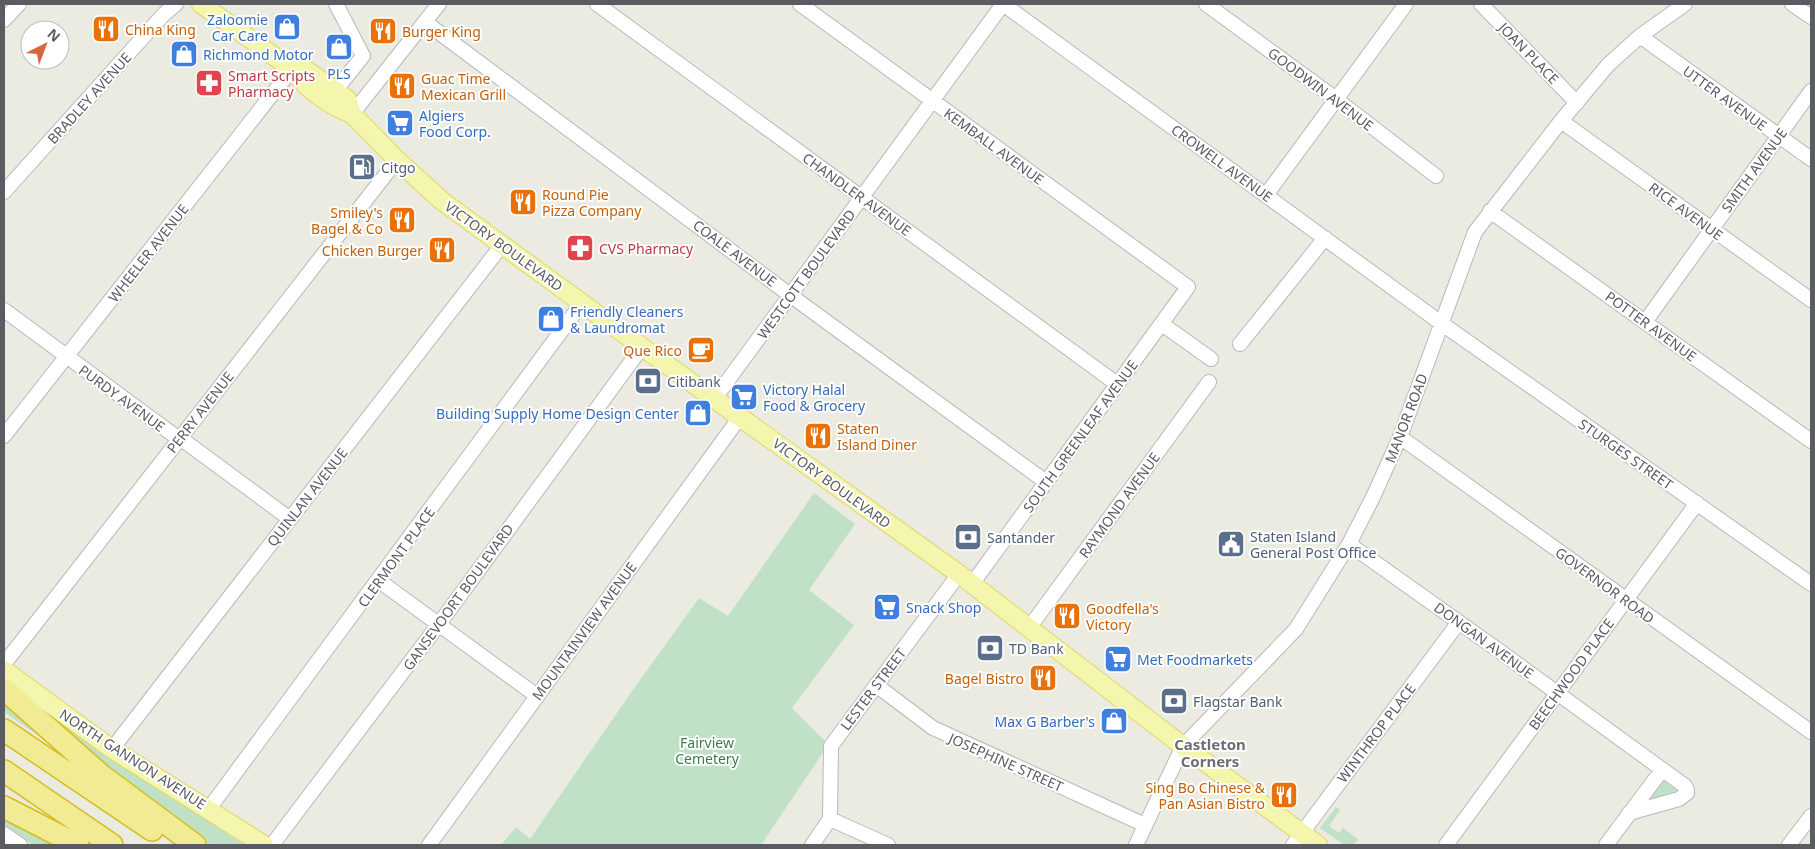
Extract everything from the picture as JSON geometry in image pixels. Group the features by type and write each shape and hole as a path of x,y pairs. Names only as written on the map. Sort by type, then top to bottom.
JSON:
{"highway":[{"path":"4,689 101,775 195,845"},
{"path":"4,730 175,845"},
{"path":"4,771 112,845"},
{"path":"4,807 78,845"}],"main road":[{"name":"VICTORY BOULEVARD","path":"200,4 292,69 297,77 338,110 352,114"},
{"name":"VICTORY BOULEVARD","path":"292,69 302,67 347,99 352,114 397,160 442,201 965,579 1183,746 1298,839 1318,845"},
{"name":"NORTH GANNON AVENUE","path":"4,670 112,749 264,845"}],"street":[{"path":"4,20 19,4"},
{"name":"BRADLEY AVENUE","path":"4,192 164,14 176,4"},
{"path":"336,4 363,56 336,91"},
{"path":"352,114 439,4"},
{"name":"CHANDLER AVENUE","path":"597,4 1117,384"},
{"name":"KEMBALL AVENUE","path":"800,4 1188,287"},
{"name":"WESTCOTT BOULEVARD","path":"715,398 1003,4"},
{"name":"CROWELL AVENUE","path":"1003,4 1441,323"},
{"name":"GOODWIN AVENUE","path":"1206,4 1336,99 1436,176"},
{"path":"1266,195 1406,4"},
{"name":"JOAN PLACE","path":"1481,4 1578,103"},
{"name":"MANOR ROAD","path":"1136,845 1183,746 1296,629 1349,544 1400,437 1475,232 1561,121 1608,65 1640,36 1685,4"},
{"path":"1792,4 1811,18"},
{"name":"COALE AVENUE","path":"425,22 790,295 1046,482"},
{"name":"UTTER AVENUE","path":"1640,36 1811,159"},
{"name":"WHEELER AVENUE","path":"4,436 292,69"},
{"name":"SMITH AVENUE","path":"1645,322 1811,91"},
{"name":"RICE AVENUE","path":"1561,121 1811,300"},
{"name":"PERRY AVENUE","path":"4,664 397,160"},
{"name":"POTTER AVENUE","path":"1490,211 1811,441"},
{"path":"1240,344 1325,238"},
{"name":"QUINLAN AVENUE","path":"112,749 502,245"},
{"name":"SOUTH GREENLEAF AVENUE","path":"965,579 1046,482 1188,287"},
{"name":"CLERMONT PLACE","path":"208,810 582,303"},
{"name":"PURDY AVENUE","path":"4,310 66,358 179,439 187,442 290,519"},
{"name":"STURGES STREET","path":"1441,323 1811,584"},
{"path":"1162,324 1212,359"},
{"name":"GANSEVOORT BOULEVARD","path":"272,845 439,624 642,347"},
{"name":"RAYMOND AVENUE","path":"1029,628 1209,382"},
{"name":"MOUNTAINVIEW AVENUE","path":"429,845 740,416"},
{"name":"GOVERNOR ROAD","path":"1400,437 1811,732"},
{"name":"BEECHWOOD PLACE","path":"1446,845 1696,503"},
{"name":"DONGAN AVENUE","path":"1349,544 1685,786 1687,793 1679,799 1629,813"},
{"name":"LESTER STREET","path":"830,818 831,746 876,685 965,579"},
{"path":"378,580 537,696"},
{"name":"WINTHROP PLACE","path":"1298,839 1459,622"},
{"name":"JOSEPHINE STREET","path":"876,685 933,728 1145,825"},
{"path":"1606,845 1662,770"},
{"path":"1790,845 1811,816"},
{"path":"812,845 830,818 888,845"},
{"path":"4,834 20,845"}],"green space":[{"name":"Fairview Cemetery","path":"814,493 855,524 809,590 854,625 792,708 825,741 822,754 761,845 501,845 516,827 530,839 699,598 728,616"},
{"path":"4,680 54,717 244,845 211,845 145,804"},
{"path":"4,697 62,752 4,712"},
{"path":"1663,780 1677,788 1677,791 1650,799"},
{"path":"1336,807 1340,810 1329,826 1339,833 1343,828 1358,839 1354,845 1344,845 1320,828"},
{"path":"4,815 62,845 33,845 4,825"}],"place":[{"name":"Zaloomie Car Care","path":"287,27"},
{"name":"China King","path":"106,29"},
{"name":"Burger King","path":"383,31"},
{"name":"PLS","path":"339,47"},
{"name":"Richmond Motor","path":"184,54"},
{"name":"Smart Scripts Pharmacy","path":"209,83"},
{"name":"Guac Time Mexican Grill","path":"402,86"},
{"name":"Algiers Food Corp.","path":"400,123"},
{"name":"Citgo","path":"362,167"},
{"name":"Round Pie Pizza Company","path":"523,202"},
{"name":"Smiley's Bagel & Co","path":"402,220"},
{"name":"CVS Pharmacy","path":"580,248"},
{"name":"Chicken Burger","path":"442,250"},
{"name":"Friendly Cleaners & Laundromat","path":"551,319"},
{"name":"Que Rico","path":"701,350"},
{"name":"Citibank","path":"648,381"},
{"name":"Victory Halal Food & Grocery","path":"744,397"},
{"name":"Building Supply Home Design Center","path":"698,413"},
{"name":"Staten Island Diner","path":"818,436"},
{"name":"Santander","path":"968,537"},
{"name":"Staten Island General Post Office","path":"1231,544"},
{"name":"Snack Shop","path":"887,607"},
{"name":"Goodfella's Victory","path":"1067,616"},
{"name":"TD Bank","path":"990,648"},
{"name":"Met Foodmarkets","path":"1118,659"},
{"name":"Bagel Bistro","path":"1043,678"},
{"name":"Flagstar Bank","path":"1174,701"},
{"name":"Max G Barber's","path":"1114,721"},
{"name":"Sing Bo Chinese & Pan Asian Bistro","path":"1284,795"}],"district":[{"name":"Castleton Corners","path":"1210,752"}]}
